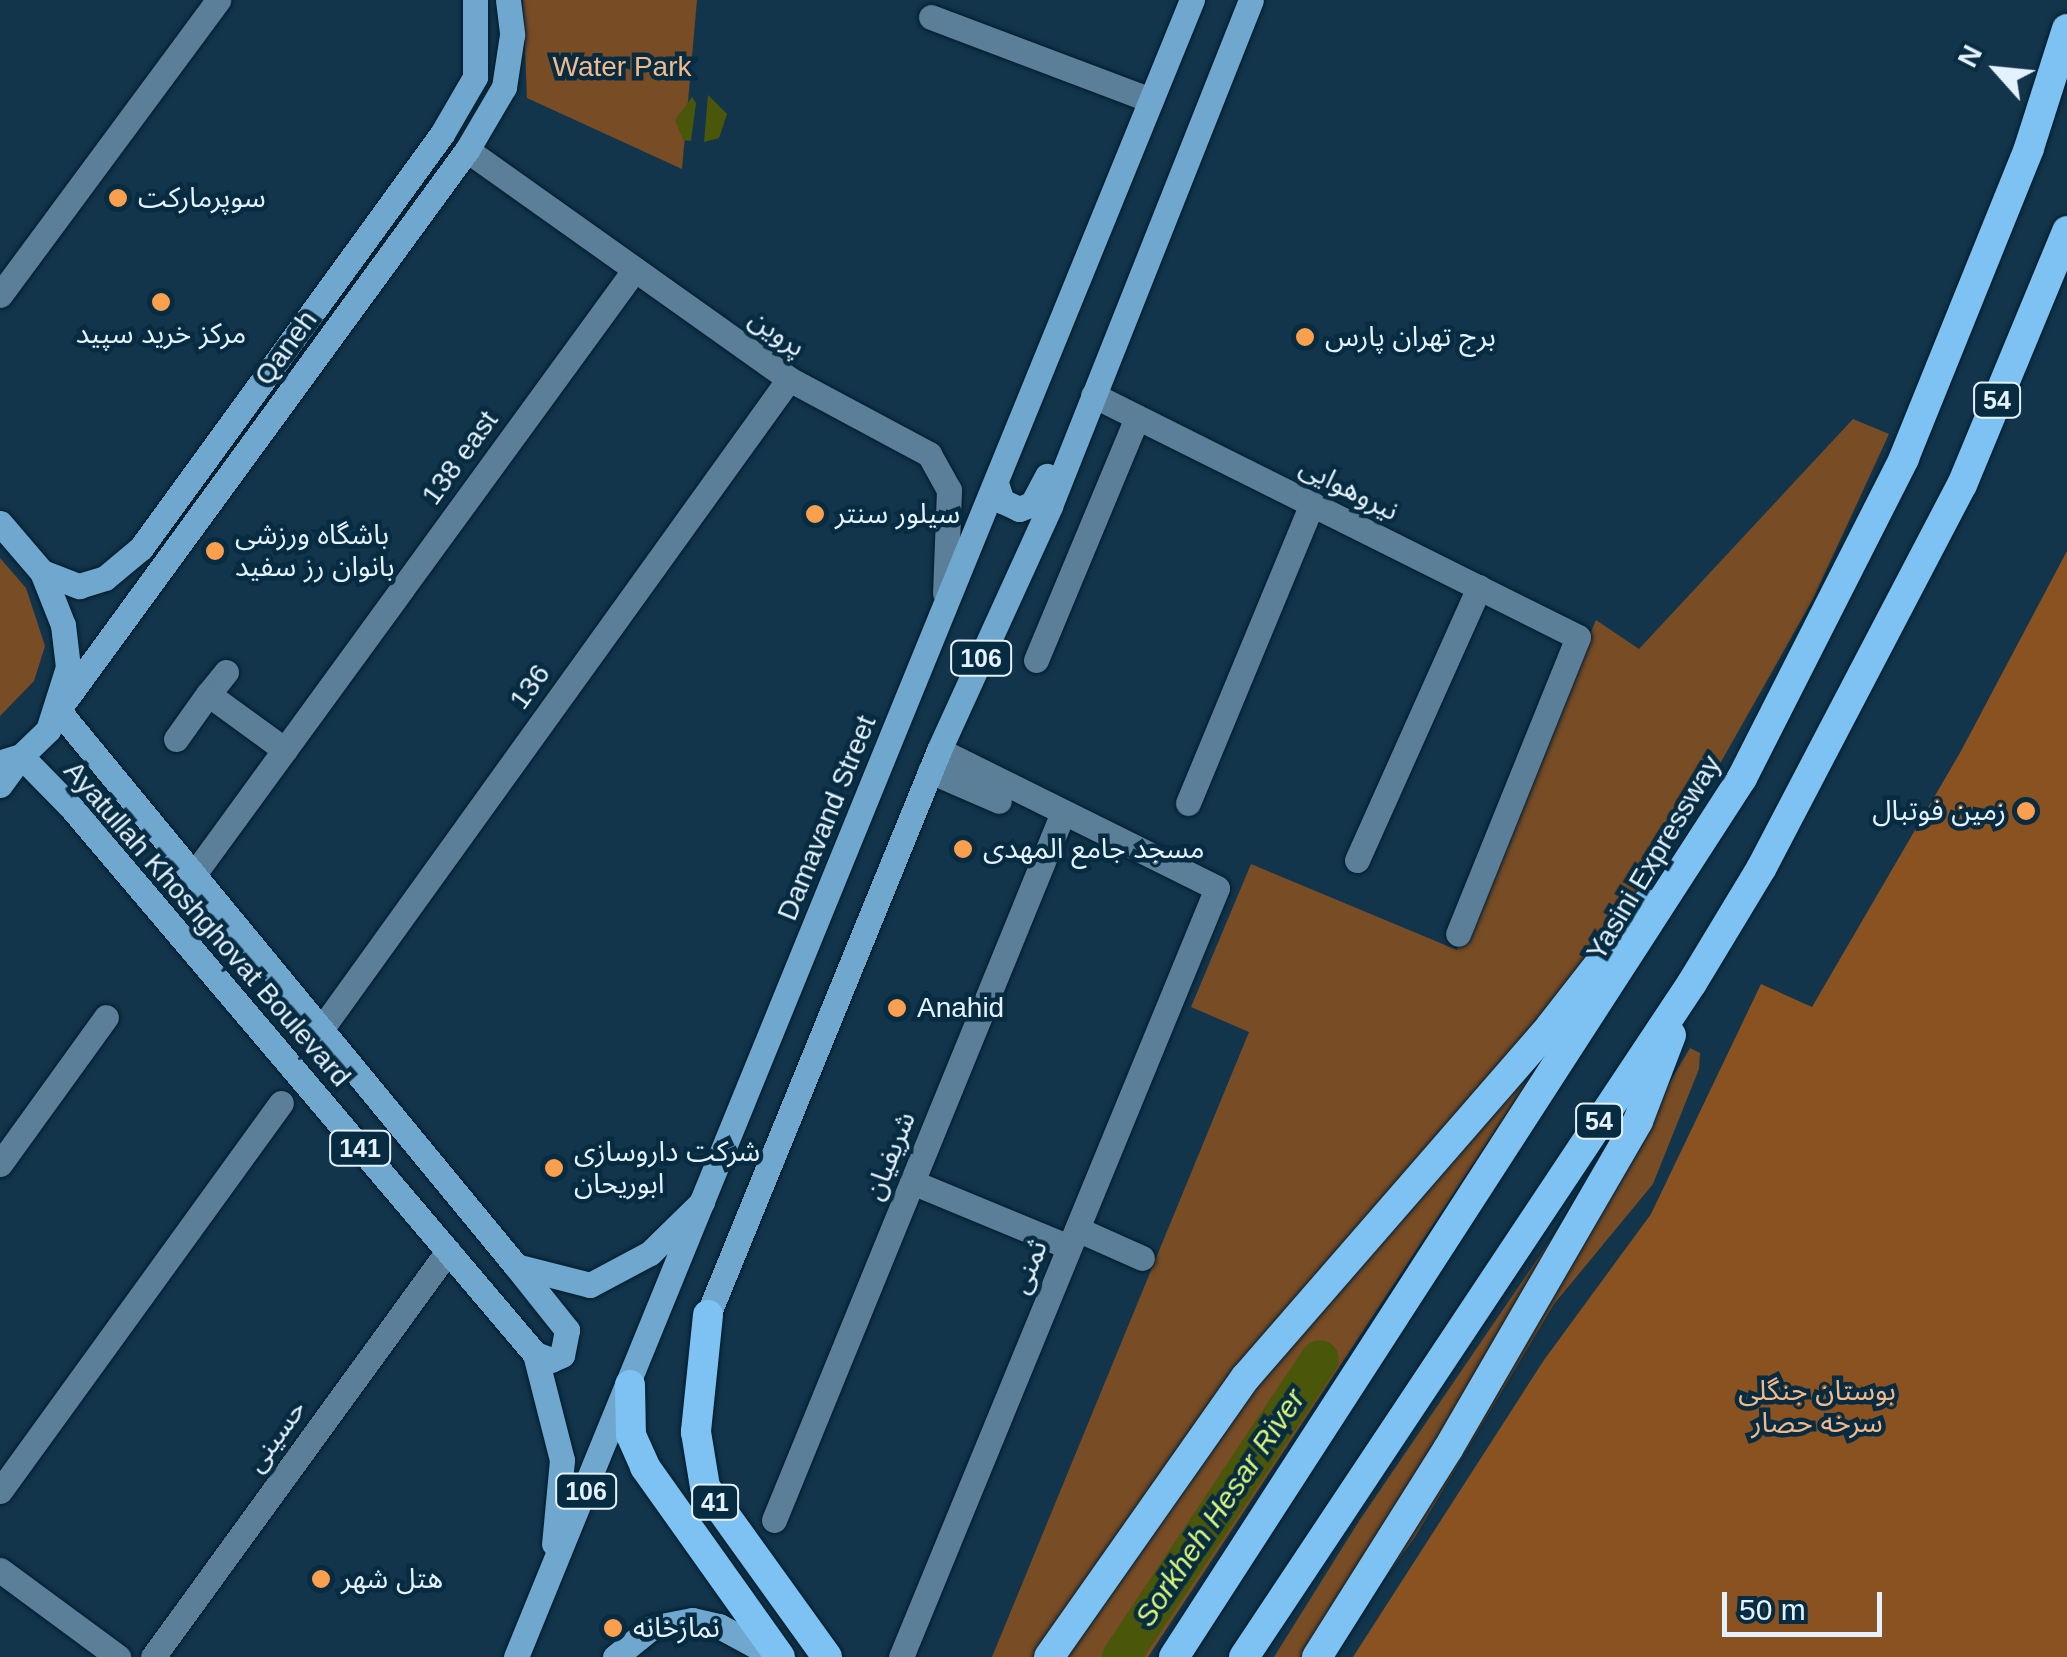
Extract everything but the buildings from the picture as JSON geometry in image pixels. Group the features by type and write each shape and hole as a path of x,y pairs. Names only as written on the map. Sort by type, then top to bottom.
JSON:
{"highway":[{"name":"Yasini Expressway","path":"1174,1657 1638,949 1742,778 1904,458 2029,148 2067,29"},
{"name":"54","path":"1244,1657 1692,983 1762,867 1962,485 2067,232"},
{"path":"1049,1657 1246,1376 1550,1028 1742,778"},
{"path":"1317,1657 1448,1449 1638,1122 1692,983"},
{"name":"41","path":"708,1315 696,1432 705,1487 826,1655"},
{"name":"41","path":"630,1385 631,1435 645,1467 778,1657"}],"main road":[{"name":"Qaneh","path":"42,572 79,586 106,578 141,548 442,134 475,77 476,0"},
{"name":"Qaneh","path":"0,786 11,759 58,710 467,150 504,87 512,36 508,0"},
{"name":"Damavand Street","path":"516,1657 1192,0"},
{"name":"106","path":"708,1315 934,761 1093,395 1251,0"},
{"path":"996,483 1008,506 1032,504 1072,416 1104,368"},
{"path":"0,523 42,572 67,646 58,710"},
{"name":"Ayatullah Khoshghovat Boulevard","path":"58,710 567,1330 562,1354 551,1360 535,1354"},
{"name":"Ayatullah Khoshghovat Boulevard","path":"11,759 448,1250 535,1354 562,1460 559,1521 542,1598"},
{"path":"516,1266 590,1285 650,1253 702,1202"},
{"path":"615,1657 651,1628 692,1620 719,1626 778,1657"}],"street":[{"path":"0,295 218,0"},
{"path":"930,17 1151,100"},
{"name":"پروین","path":"467,150 789,379 929,454 943,470 952,523 943,612"},
{"name":"138 east","path":"192,877 634,269"},
{"name":"136","path":"320,1030 789,379"},
{"name":"نیروهوایی","path":"1093,395 1578,637 1458,934"},
{"path":"1036,660 1137,416"},
{"path":"1188,803 1312,504"},
{"path":"1358,860 1479,587"},
{"path":"176,739 226,672"},
{"path":"208,694 285,750"},
{"path":"934,761 1059,821"},
{"name":"ثمنی","path":"901,1657 1212,900 1214,885 1059,821"},
{"name":"شریفیان","path":"774,1520 1059,821"},
{"path":"0,1164 106,1017"},
{"path":"0,1492 281,1103"},
{"path":"912,1182 1142,1258"},
{"name":"حسینی","path":"153,1657 448,1250"},
{"path":"0,1570 118,1657"}],"green space":[{"name":"Water Park","path":"523,0 697,0 682,169 527,98"},
{"path":"1853,419 1889,434 1813,599 1674,845 1566,997 1041,1657 992,1657 1249,1032 1191,1007 1251,864 1457,950 1596,620 1639,649"},
{"name":"بوستان جنگلی سرخه حصار","path":"2067,551 2067,1657 1353,1657 1544,1360 1651,1214 1761,984 1812,1007 1961,751"},
{"path":"0,558 26,588 45,646 34,681 0,716"},
{"path":"1574,1011 1148,1657 1057,1657 1177,1481"},
{"path":"1690,1048 1700,1053 1699,1069 1653,1184 1554,1304 1415,1537 1339,1641"},
{"path":"1632,1120 1307,1657 1274,1657 1359,1521"}],"shaded area":[{"path":"708,95 727,114 719,138 704,142"},
{"path":"692,97 696,103 691,141 683,140 675,120"}],"waterway":[{"name":"Sorkheh Hesar River","path":"1121,1657 1320,1359"}],"place":[{"name":"سوپرمارکت","path":"118,198"},
{"name":"مرکز خرید سپید","path":"161,302"},
{"name":"برج تهران پارس","path":"1305,337"},
{"name":"سیلور سنتر","path":"815,514"},
{"name":"باشگاه ورزشی بانوان رز سفید","path":"215,551"},
{"name":"زمین فوتبال","path":"2026,811"},
{"name":"مسجد جامع المهدی","path":"963,849"},
{"name":"Anahid","path":"897,1008"},
{"name":"شرکت داروسازی ابوریحان","path":"554,1168"},
{"name":"هتل شهر","path":"321,1579"},
{"name":"نمازخانه","path":"613,1628"}]}
